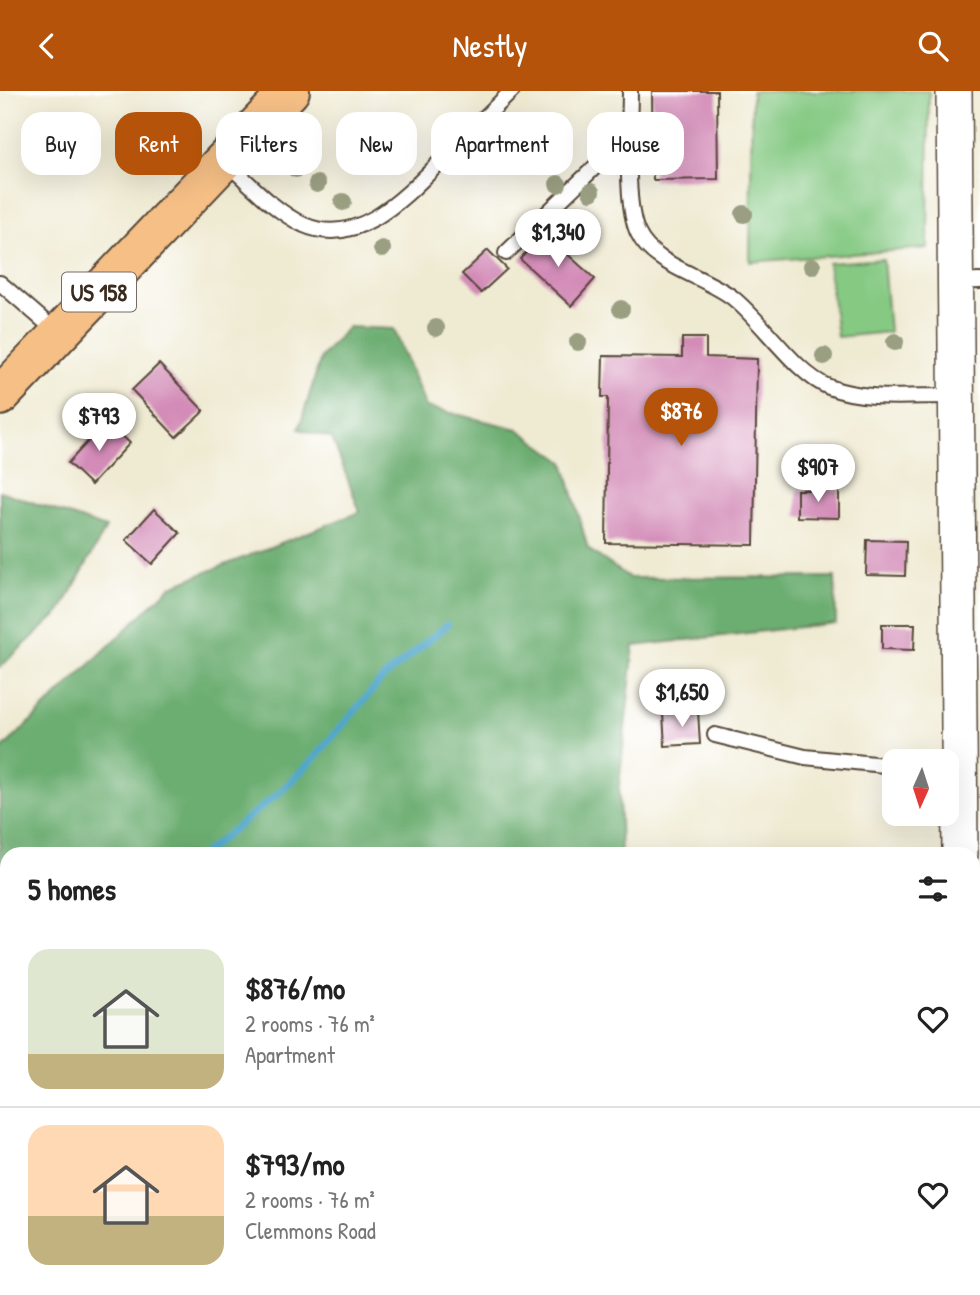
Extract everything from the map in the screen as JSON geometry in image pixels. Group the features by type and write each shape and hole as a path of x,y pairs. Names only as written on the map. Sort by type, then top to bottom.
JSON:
{"main road":[{"name":"US 158","path":"270,112 290,91"},
{"name":"US 158","path":"0,396 216,167"}],"street":[{"path":"953,749 957,396 968,282 954,91"},
{"path":"959,804 966,843"}],"lane":[{"path":"240,175 280,211 303,225 322,230 352,228 383,213 405,197 512,91"},
{"path":"630,91 630,112"},
{"path":"506,253 587,175"},
{"path":"631,175 631,211 638,234 654,254 730,296 761,323 800,369 827,387 854,394 957,396"},
{"path":"0,283 59,334"},
{"path":"715,735 805,757 882,765"}],"green space":[{"path":"752,91 929,91 928,248 750,262"},
{"path":"883,259 889,332 837,337 828,263"},
{"path":"348,327 394,329 426,407 518,429 564,462 588,549 630,578 835,577 836,623 634,646 619,786 621,847 0,847 0,751 171,586 360,512 332,438 299,429 321,357"},
{"path":"0,491 106,528 60,612 0,667"}],"building":[{"path":"652,91 717,91 718,179 653,180 653,175 684,175 684,112 652,112"},
{"path":"544,233 595,279 571,306 520,259"},
{"path":"488,250 507,269 481,293 462,274"},
{"path":"682,338 706,338 706,357 757,359 754,545 606,543 608,397 602,397 603,356 682,357"},
{"path":"159,364 204,411 176,437 132,390"},
{"path":"106,422 130,443 91,485 68,463"},
{"path":"797,490 839,490 839,518 797,517"},
{"path":"154,509 180,533 152,564 126,540"},
{"path":"867,540 906,541 905,576 866,575"},
{"path":"882,624 915,624 914,650 882,649"},
{"path":"698,711 700,744 665,746 663,714"}],"waterway":[{"path":"212,847 279,793 311,762 382,679 447,625"}]}
